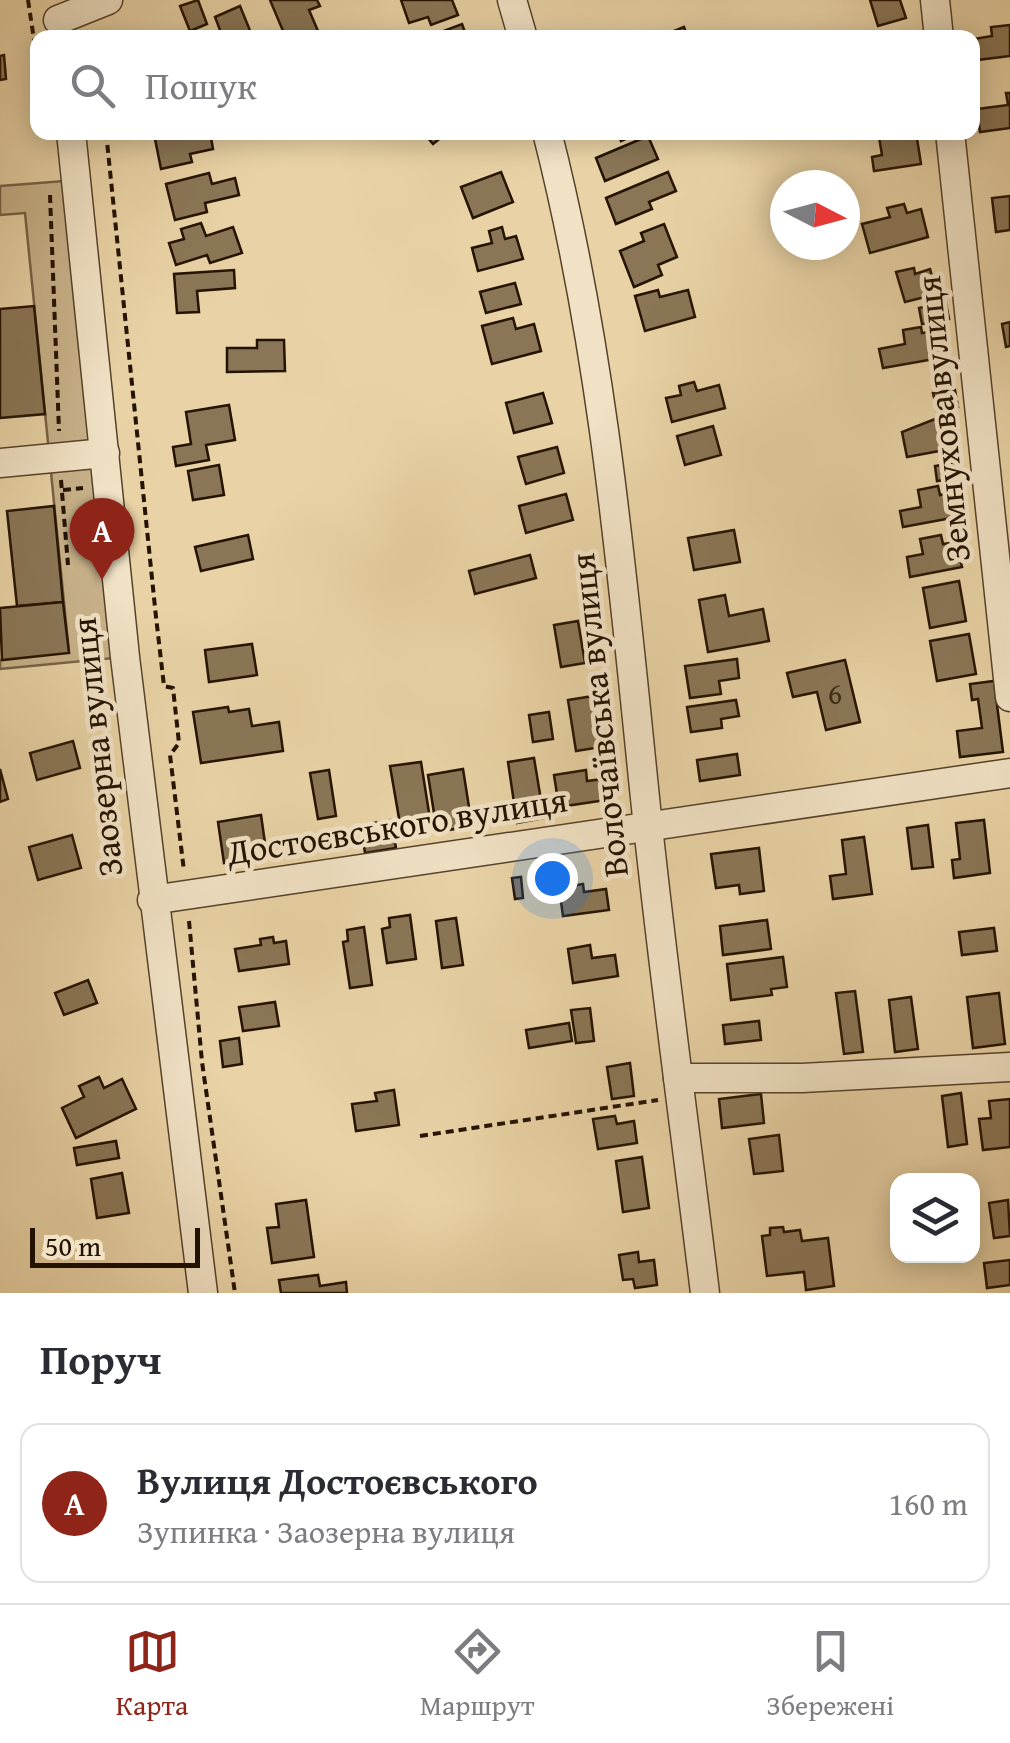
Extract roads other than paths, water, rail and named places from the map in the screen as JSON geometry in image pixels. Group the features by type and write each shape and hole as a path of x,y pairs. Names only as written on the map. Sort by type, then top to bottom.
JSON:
{"street":[{"path":"57,19 108,0"},
{"path":"512,0 521,30"},
{"path":"936,0 939,30"},
{"name":"Заозерна вулиця","path":"73,140 152,900 203,1293"},
{"name":"Волочаївська вулиця","path":"549,140 588,324 611,470 648,824 705,1293"},
{"name":"Земнухова вулиця","path":"951,140 1010,697"},
{"path":"0,463 104,452"},
{"name":"Достоєвського вулиця","path":"152,900 1010,773"},
{"path":"680,1087 1010,1067"}],"place":[{"name":"Вулиця Достоєвського","path":"102,580"}]}
